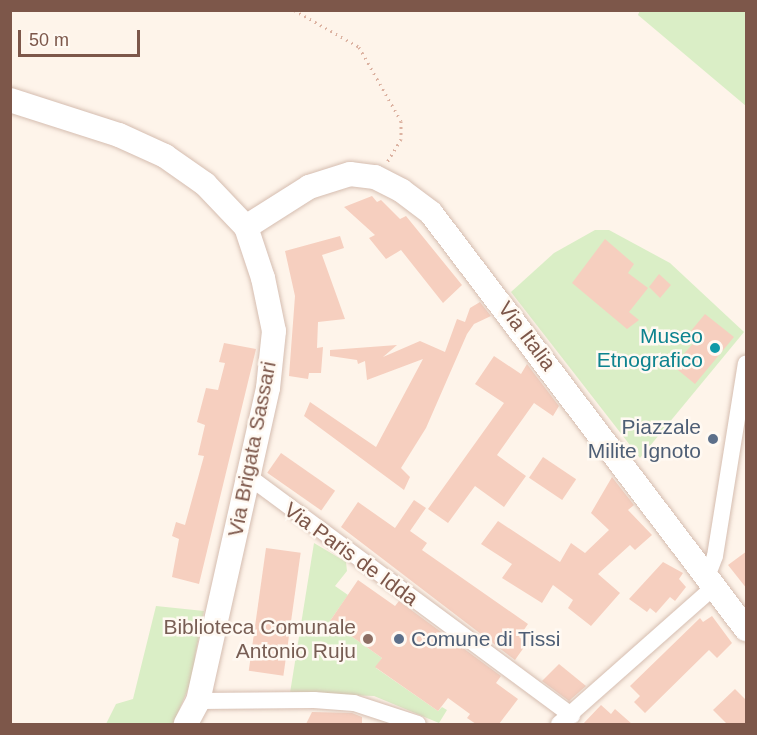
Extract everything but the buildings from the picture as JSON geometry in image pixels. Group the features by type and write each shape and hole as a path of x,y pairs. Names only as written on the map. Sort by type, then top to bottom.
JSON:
{"main road":[{"name":"Via Brigata Sassari","path":"10,100 120,135 165,156 205,184 246,227 274,331 268,388 198,701 186,724"},
{"name":"Via Italia","path":"246,227 328,179 350,174 375,177 402,190 431,213 456,242 747,629"}],"street":[{"path":"566,720 711,582 747,363"},
{"name":"Via Paris de Idda","path":"248,476 566,720"},
{"path":"198,701 314,700 354,703 418,724"}],"path":[{"path":"294,10 359,47 400,122 401,139 375,177"}],"green space":[{"path":"640,10 746,11 746,106 638,15"},
{"path":"595,230 609,230 670,263 744,332 640,458 511,292 554,253"},
{"path":"314,543 346,562 347,571 335,586 348,595 330,621 382,658 376,668 438,711 442,707 447,710 439,723 374,696 290,693"},
{"path":"156,606 204,611 195,656 198,666 173,724 106,724 116,704 133,699"}],"place":[{"name":"Museo Etnografico","path":"715,348"},
{"name":"Piazzale Milite Ignoto","path":"713,439"},
{"name":"Biblioteca Comunale Antonio Ruju","path":"368,639"},
{"name":"Comune di Tissi","path":"399,639"}]}
